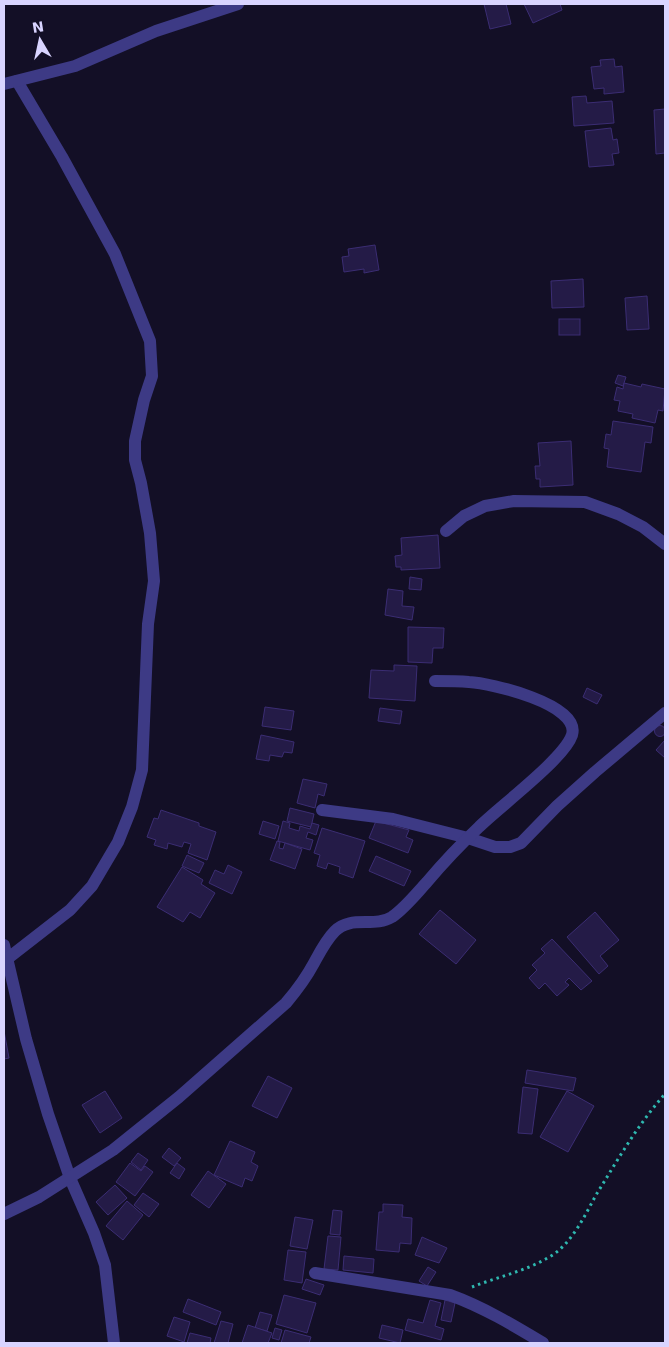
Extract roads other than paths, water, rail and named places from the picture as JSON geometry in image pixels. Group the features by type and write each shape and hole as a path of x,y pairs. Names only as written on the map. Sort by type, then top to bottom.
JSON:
{"street":[{"path":"4,84 75,66 156,31 238,4"},
{"path":"7,959 70,910 92,886 118,842 132,807 142,770 148,624 154,581 150,533 142,483 136,460 135,441 144,400 152,376 150,341 115,254 62,157 17,81"},
{"path":"446,531 464,516 485,506 514,502 585,502 618,514 643,527 665,544"},
{"path":"4,1214 70,1178 113,1150 171,1103 286,1003 301,985 335,930 345,924 384,920 392,916 412,899 468,838 558,754 573,733 572,725 567,716 540,700 508,689 470,682 435,681"},
{"path":"322,810 393,819 468,838 495,847 510,847 521,843 557,806 665,713"},
{"path":"4,945 26,1040 48,1114 70,1178 94,1232 105,1265 114,1343"},
{"path":"315,1273 450,1295 470,1302 543,1343"}]}
